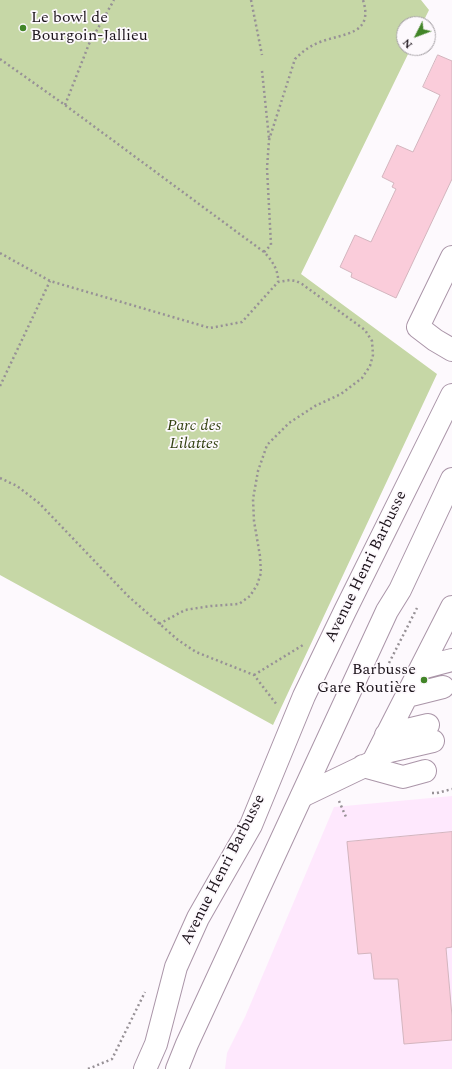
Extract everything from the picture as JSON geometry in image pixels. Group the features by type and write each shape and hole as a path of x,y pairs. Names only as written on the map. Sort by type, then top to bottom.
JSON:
{"main road":[{"path":"452,257 418,327 435,340 452,350"},
{"name":"Avenue Henri Barbusse","path":"145,1069 156,1044 176,966 198,918 250,825 304,696 452,395"},
{"path":"176,1069 387,610 400,590 452,479"},
{"path":"302,796 419,675"},
{"path":"419,675 437,714"},
{"path":"419,675 437,714"},
{"path":"419,675 437,714"},
{"path":"419,675 437,714"},
{"path":"419,675 403,777 437,714"}],"path":[{"path":"65,105 89,44 114,0"},
{"path":"251,0 262,55"},
{"path":"269,140 295,59 304,49 321,42 356,32 364,24 366,9 362,0"},
{"path":"0,59 65,105 264,252 276,268 279,277 278,282 242,322 210,328 50,281 0,253"},
{"path":"262,71 269,140 267,168 271,245 264,252"},
{"path":"159,624 185,610 239,604 250,596 257,585 261,572 254,521 253,499 258,471 267,445 289,423 315,406 341,394 362,378 370,366 373,354 372,341 365,330 302,284 290,280 278,282"},
{"path":"0,386 50,281"},
{"path":"0,478 18,486 39,503 128,596 178,640 196,652 254,675 280,708"},
{"path":"254,675 306,643"}],"shaded area":[{"path":"452,796 452,1069 225,1069 227,1053 245,1017 334,807"}],"green space":[{"name":"Parc des Lilattes","path":"0,0 421,0 429,10 426,16 396,16 396,56 407,56 301,274 437,374 273,725 0,575"}],"building":[{"path":"438,55 452,61 452,179 396,298 351,277 352,273 340,267 355,235 371,242 396,189 392,187 394,183 382,177 397,145 413,152 440,95 423,87"},
{"path":"452,832 452,947 446,948 452,1016 452,1040 404,1044 398,979 374,979 371,953 358,954 347,842"}],"place":[{"name":"Le bowl de Bourgoin-Jallieu","path":"23,28"},
{"name":"Barbusse Gare Routière","path":"424,680"}]}
